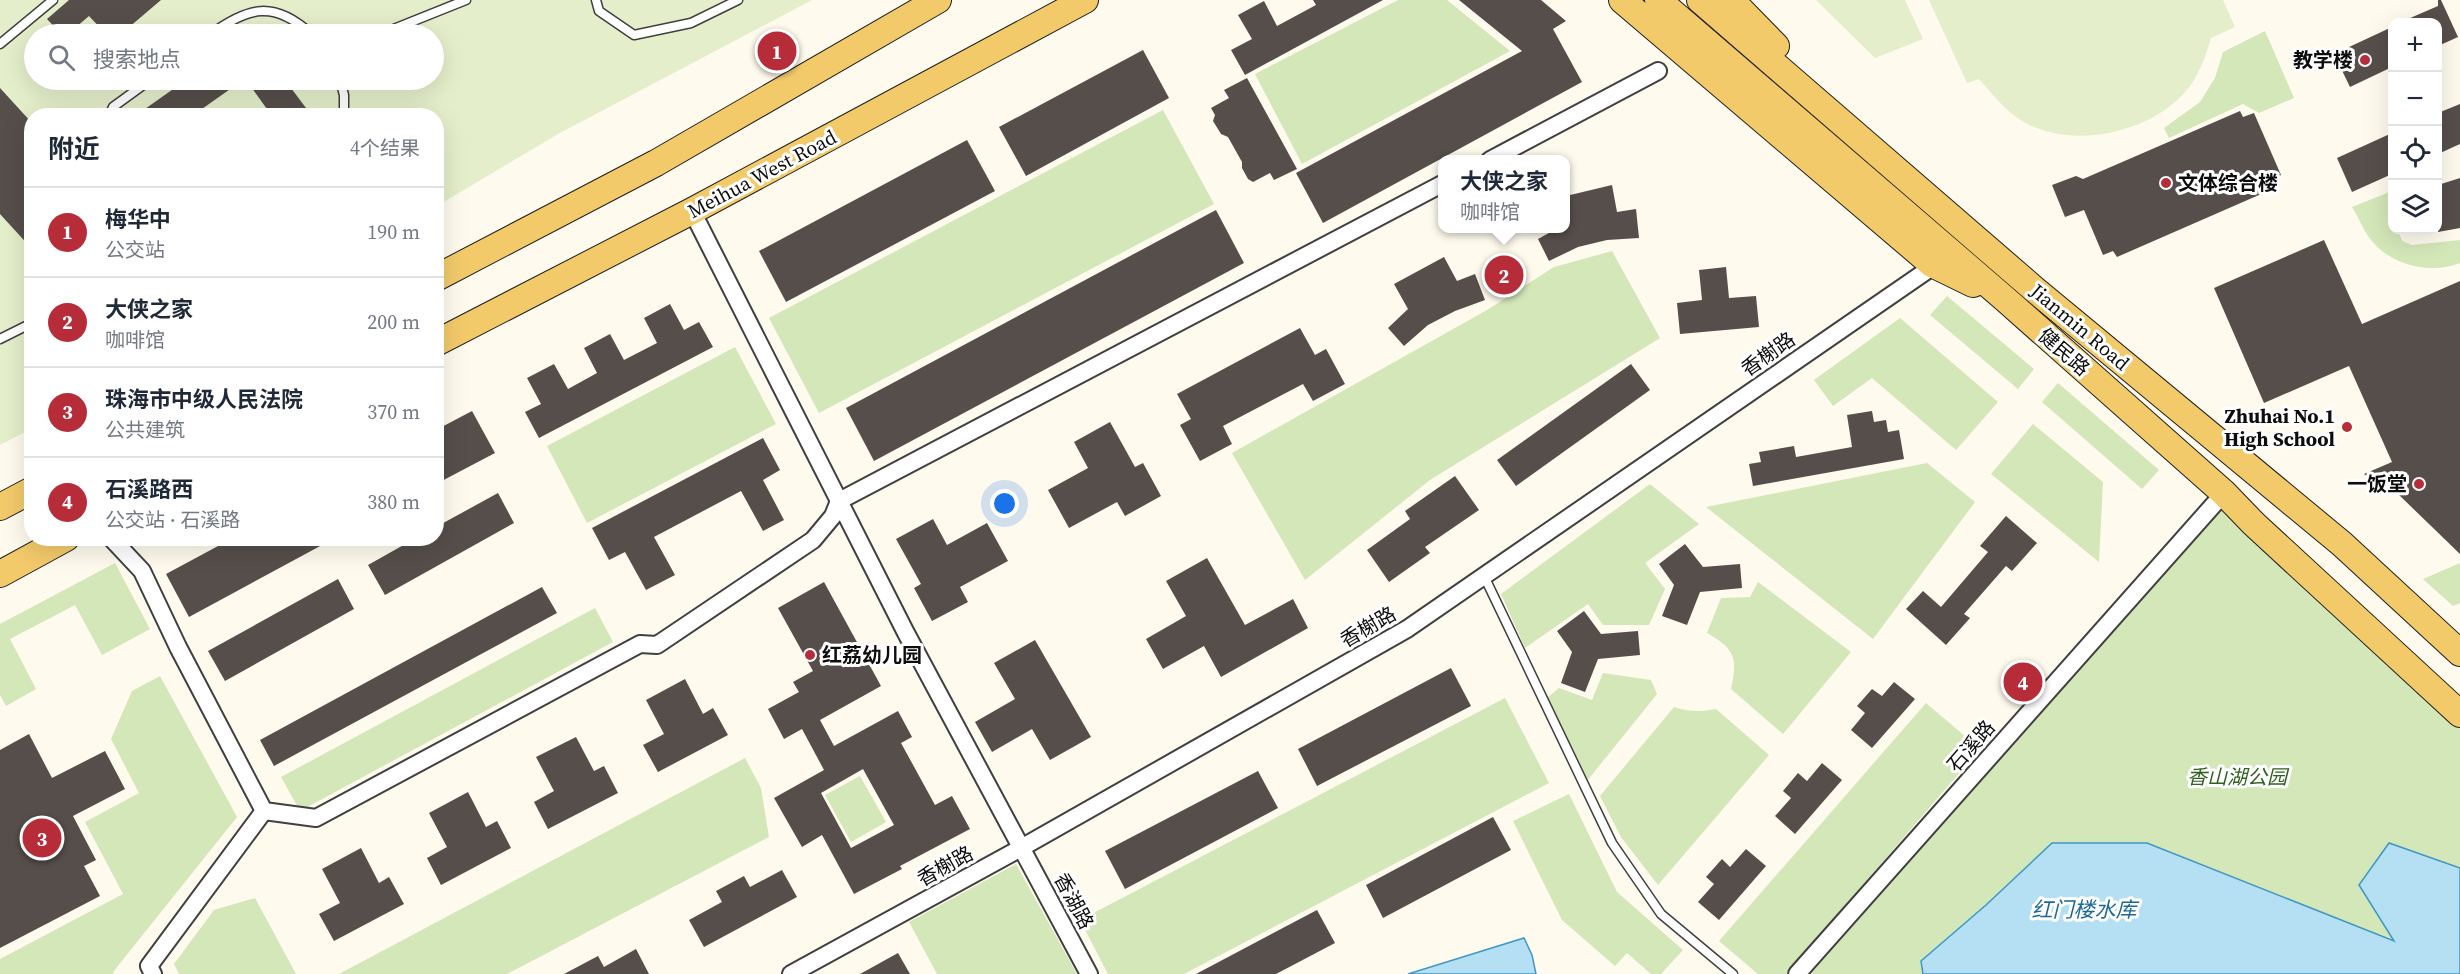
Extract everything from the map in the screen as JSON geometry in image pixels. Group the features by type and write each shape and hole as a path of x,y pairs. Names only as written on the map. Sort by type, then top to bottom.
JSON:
{"main road":[{"path":"444,274 656,163 938,0"},
{"name":"Meihua West Road","path":"444,339 692,212 1085,0"},
{"path":"1623,0 1935,265 2005,299"},
{"name":"健民路","path":"1658,0 2005,299 2224,493 2254,524 2460,714"},
{"name":"Jianmin Road","path":"1700,0 2034,289 2342,544 2460,653"},
{"path":"1731,0 1808,78 1984,237 2034,289"},
{"path":"0,507 24,494"},
{"path":"0,574 51,546"}],"street":[{"path":"1498,155 1658,71"},
{"path":"264,811 316,818 640,644 657,645 813,540 833,516 839,501 1438,187"},
{"name":"香湖路","path":"692,212 906,633 1089,974"},
{"name":"香榭路","path":"791,974 1021,848 1407,629 1935,265"},
{"name":"石溪路","path":"1797,974 2224,493"},
{"path":"119,546 142,571 178,647 264,811"},
{"path":"153,974 149,966 264,811"}],"lane":[{"path":"24,24 53,0"},
{"path":"406,24 466,0"},
{"path":"596,0 600,11 634,35 691,24 738,0"},
{"path":"225,24 234,17 262,9 274,11 300,24"},
{"path":"0,44 24,24"},
{"path":"113,108 136,90"},
{"path":"343,90 344,108"},
{"path":"0,339 24,327"},
{"path":"1484,576 1612,843 1661,914 1733,974"}],"green space":[{"path":"0,0 812,0 558,134 444,202 444,108 24,108 24,433 0,445"},
{"path":"1398,0 1447,0 1510,51 1302,164 1255,74"},
{"path":"1816,0 1905,0 1923,39 1875,58"},
{"path":"1929,0 2223,0 2235,27 2211,38 2194,80 2171,106 2154,117 2115,132 2073,135 2053,133 2034,127 2018,118 2004,106 1979,79 1967,83"},
{"path":"2265,31 2294,98 2259,113 2243,104 2169,138 2164,128 2200,102 2215,78 2223,52"},
{"path":"1163,110 1214,204 819,413 769,318"},
{"path":"2388,193 2388,234 2399,234 2402,241 2412,245 2460,240 2460,263 2435,268 2423,267 2410,265 2386,254 2368,236 2352,207"},
{"path":"1612,251 1660,338 1430,480 1305,580 1232,453 1487,310 1554,267"},
{"path":"1947,296 2034,369 2018,389 1930,315"},
{"path":"1900,318 1998,402 1956,450 1872,378 1833,406 1814,380"},
{"path":"735,347 776,424 587,523 547,446"},
{"path":"2058,383 2159,470 2142,489 2042,402"},
{"path":"2033,424 2103,482 2099,562 1991,474"},
{"path":"1927,463 1975,502 1873,639 1706,507"},
{"path":"1650,484 1699,524 1645,563 1665,589 1649,625 1603,625 1588,604 1525,648 1501,594"},
{"name":"香山湖公园","path":"2224,493 2460,714 2460,974 1798,974"},
{"path":"115,563 150,629 102,655 75,605 10,639 36,689 6,706 0,695 0,624"},
{"path":"2460,563 2460,603 2453,606 2423,579"},
{"path":"1758,582 1851,652 1783,734 1731,689 1734,669 1732,655 1724,644 1707,633 1721,598 1750,597"},
{"path":"595,608 613,642 300,811 281,777"},
{"path":"1603,673 1651,680 1657,694 1587,781 1547,698 1559,688 1592,700"},
{"path":"160,676 237,817 113,972 114,974 0,974 0,959 123,894 85,822 139,793 111,739 132,691"},
{"path":"1505,698 1549,783 1184,974 1108,974 1080,920"},
{"path":"1926,703 1980,749 1786,974 1758,974 1719,941"},
{"path":"1674,707 1695,711 1716,709 1769,755 1658,885 1621,837 1600,796"},
{"path":"745,758 761,788 769,837 507,974 339,974"},
{"path":"860,776 886,822 851,842 825,795"},
{"path":"1569,794 1617,892 1683,950 1661,974 1651,974 1627,953 1615,966 1562,920 1513,821"},
{"path":"1016,864 1077,974 937,974 909,922"},
{"path":"255,898 296,974 179,974 174,964 214,910"}],"water":[{"name":"红门楼水库","path":"2052,843 2147,843 2394,941 2359,885 2389,843 2460,868 2460,974 1923,974 1921,961 1986,905"},
{"path":"1524,938 1532,955 1536,974 1408,974"}],"building":[{"path":"69,0 161,0 133,24 97,24 89,16 80,24 52,24 47,19"},
{"path":"1313,0 1383,0 1245,75 1231,50 1252,39 1238,15 1264,1 1277,26 1316,5"},
{"path":"1459,0 1541,0 1566,21 1553,29 1582,82 1448,155 1438,155 1438,160 1323,223 1296,173 1522,51"},
{"name":"教学楼","path":"2438,0 2441,0 2458,37 2442,44 2442,18 2410,18 2438,6"},
{"name":"教学楼","path":"2388,29 2388,69 2350,87 2334,54"},
{"path":"1143,50 1169,98 1026,176 999,127"},
{"path":"1247,78 1297,169 1274,180 1270,173 1253,182 1248,179 1242,168 1242,162 1228,137 1221,134 1213,121 1215,115 1211,108 1229,98 1224,90"},
{"path":"0,88 24,114 24,240 0,214"},
{"path":"172,90 229,90 203,108 146,108"},
{"path":"253,90 292,90 306,108 266,108"},
{"path":"2460,104 2460,144 2442,152 2442,126 2442,111"},
{"name":"文体综合楼","path":"2240,111 2243,117 2254,113 2281,175 2272,180 2275,188 2117,257 2113,251 2103,255 2084,210 2065,217 2052,185 2076,176 2083,179"},
{"path":"2388,135 2388,176 2352,192 2337,158"},
{"path":"967,140 995,191 786,302 759,251"},
{"path":"2460,178 2460,228 2442,231 2442,184"},
{"path":"1612,185 1617,212 1636,209 1639,238 1607,240 1578,247 1549,261 1538,239 1549,233 1570,233 1570,195"},
{"path":"1216,210 1244,263 874,461 846,408"},
{"path":"2324,240 2362,324 2460,281 2460,554 2397,493 2392,494 2364,474 2392,462 2349,366 2264,403 2214,288"},
{"path":"1444,257 1457,281 1475,274 1485,300 1455,311 1428,325 1404,346 1388,328 1408,309 1394,284"},
{"path":"1726,267 1729,298 1756,296 1759,327 1680,334 1677,303 1702,300 1699,270"},
{"path":"670,304 684,330 699,322 713,347 539,438 525,412 541,404 527,378 554,364 568,389 597,373 584,348 610,334 624,360 657,343 644,318"},
{"path":"1300,328 1315,355 1326,349 1345,384 1313,401 1303,384 1223,426 1232,444 1200,461 1180,425 1191,419 1177,394"},
{"path":"1631,364 1650,390 1516,486 1497,460"},
{"path":"472,411 495,453 444,480 444,426"},
{"path":"1872,411 1874,422 1886,420 1888,432 1899,430 1904,459 1753,486 1749,464 1761,462 1759,452 1794,446 1796,457 1852,447 1847,415"},
{"path":"1110,422 1135,467 1143,463 1161,496 1125,516 1117,502 1069,528 1048,490 1088,468 1074,442"},
{"path":"763,438 780,470 763,480 784,520 763,531 741,491 654,537 675,575 646,590 625,552 609,560 592,528"},
{"path":"1455,476 1479,510 1425,547 1430,553 1389,582 1367,550 1410,519 1405,511"},
{"path":"498,493 514,523 385,595 368,565 402,546 444,546 444,523"},
{"path":"2006,516 2037,543 2012,571 2006,566 1964,614 1970,618 1946,645 1906,609 1923,591 1941,607 1988,552 1980,546"},
{"path":"933,519 947,545 987,523 1008,561 960,587 968,602 932,621 914,588 921,584 896,539"},
{"path":"1685,544 1703,567 1740,564 1742,588 1700,592 1687,625 1662,616 1674,585 1659,564"},
{"path":"218,546 320,546 189,617 166,574"},
{"path":"1207,558 1245,625 1293,599 1308,628 1221,677 1204,646 1163,669 1146,639 1186,616 1166,581"},
{"path":"338,579 354,609 225,681 208,651"},
{"path":"824,582 881,686 820,720 834,746 898,711 912,737 901,743 935,805 952,796 970,829 900,866 902,869 854,894 822,835 802,847 774,798 824,770 802,729 784,739 768,709 799,692 793,682 813,671 778,608","holes":["863,769 894,825 851,848 821,793"]},
{"path":"542,587 557,613 274,766 260,740"},
{"path":"1584,611 1601,634 1638,631 1640,655 1598,659 1585,692 1561,683 1572,652 1557,631"},
{"path":"1035,640 1091,737 1050,760 1032,729 992,752 975,722 1015,699 994,663"},
{"path":"1451,668 1471,706 1317,786 1298,749"},
{"path":"685,679 703,714 713,708 728,735 658,772 643,745 664,734 646,700"},
{"path":"1894,682 1915,699 1872,748 1851,730 1865,713 1857,706 1872,689 1882,696"},
{"path":"29,734 52,778 105,751 125,789 73,816 96,860 84,866 100,896 0,948 0,750"},
{"path":"576,737 594,771 604,766 618,793 548,829 534,802 554,791 536,757"},
{"path":"1822,763 1842,780 1795,834 1775,816 1791,798 1783,791 1798,773 1807,781"},
{"path":"1258,771 1278,808 1125,889 1105,851"},
{"path":"468,792 486,827 497,821 511,848 441,885 427,858 447,847 429,813"},
{"path":"1493,817 1511,850 1383,918 1366,885"},
{"path":"361,848 379,883 389,877 404,904 334,941 319,914 340,903 322,869"},
{"path":"1746,849 1766,866 1719,920 1698,902 1714,884 1706,877 1722,859 1730,867"},
{"path":"782,870 797,897 704,947 689,920 722,902 716,891 744,876 750,887"},
{"path":"1317,910 1335,943 1276,974 1196,974"},
{"path":"636,949 649,974 564,974 598,956 604,967"},
{"path":"898,953 910,974 860,974"}],"place":[{"name":"梅华中","path":"777,51"},
{"name":"教学楼","path":"2365,60"},
{"name":"文体综合楼","path":"2166,183"},
{"name":"大侠之家","path":"1504,275"},
{"name":"Zhuhai No.1 High School","path":"2347,427"},
{"name":"一饭堂","path":"2419,484"},
{"name":"红荔幼儿园","path":"810,655"},
{"name":"石溪路西","path":"2023,682"},
{"name":"珠海市中级人民法院","path":"42,838"}]}
